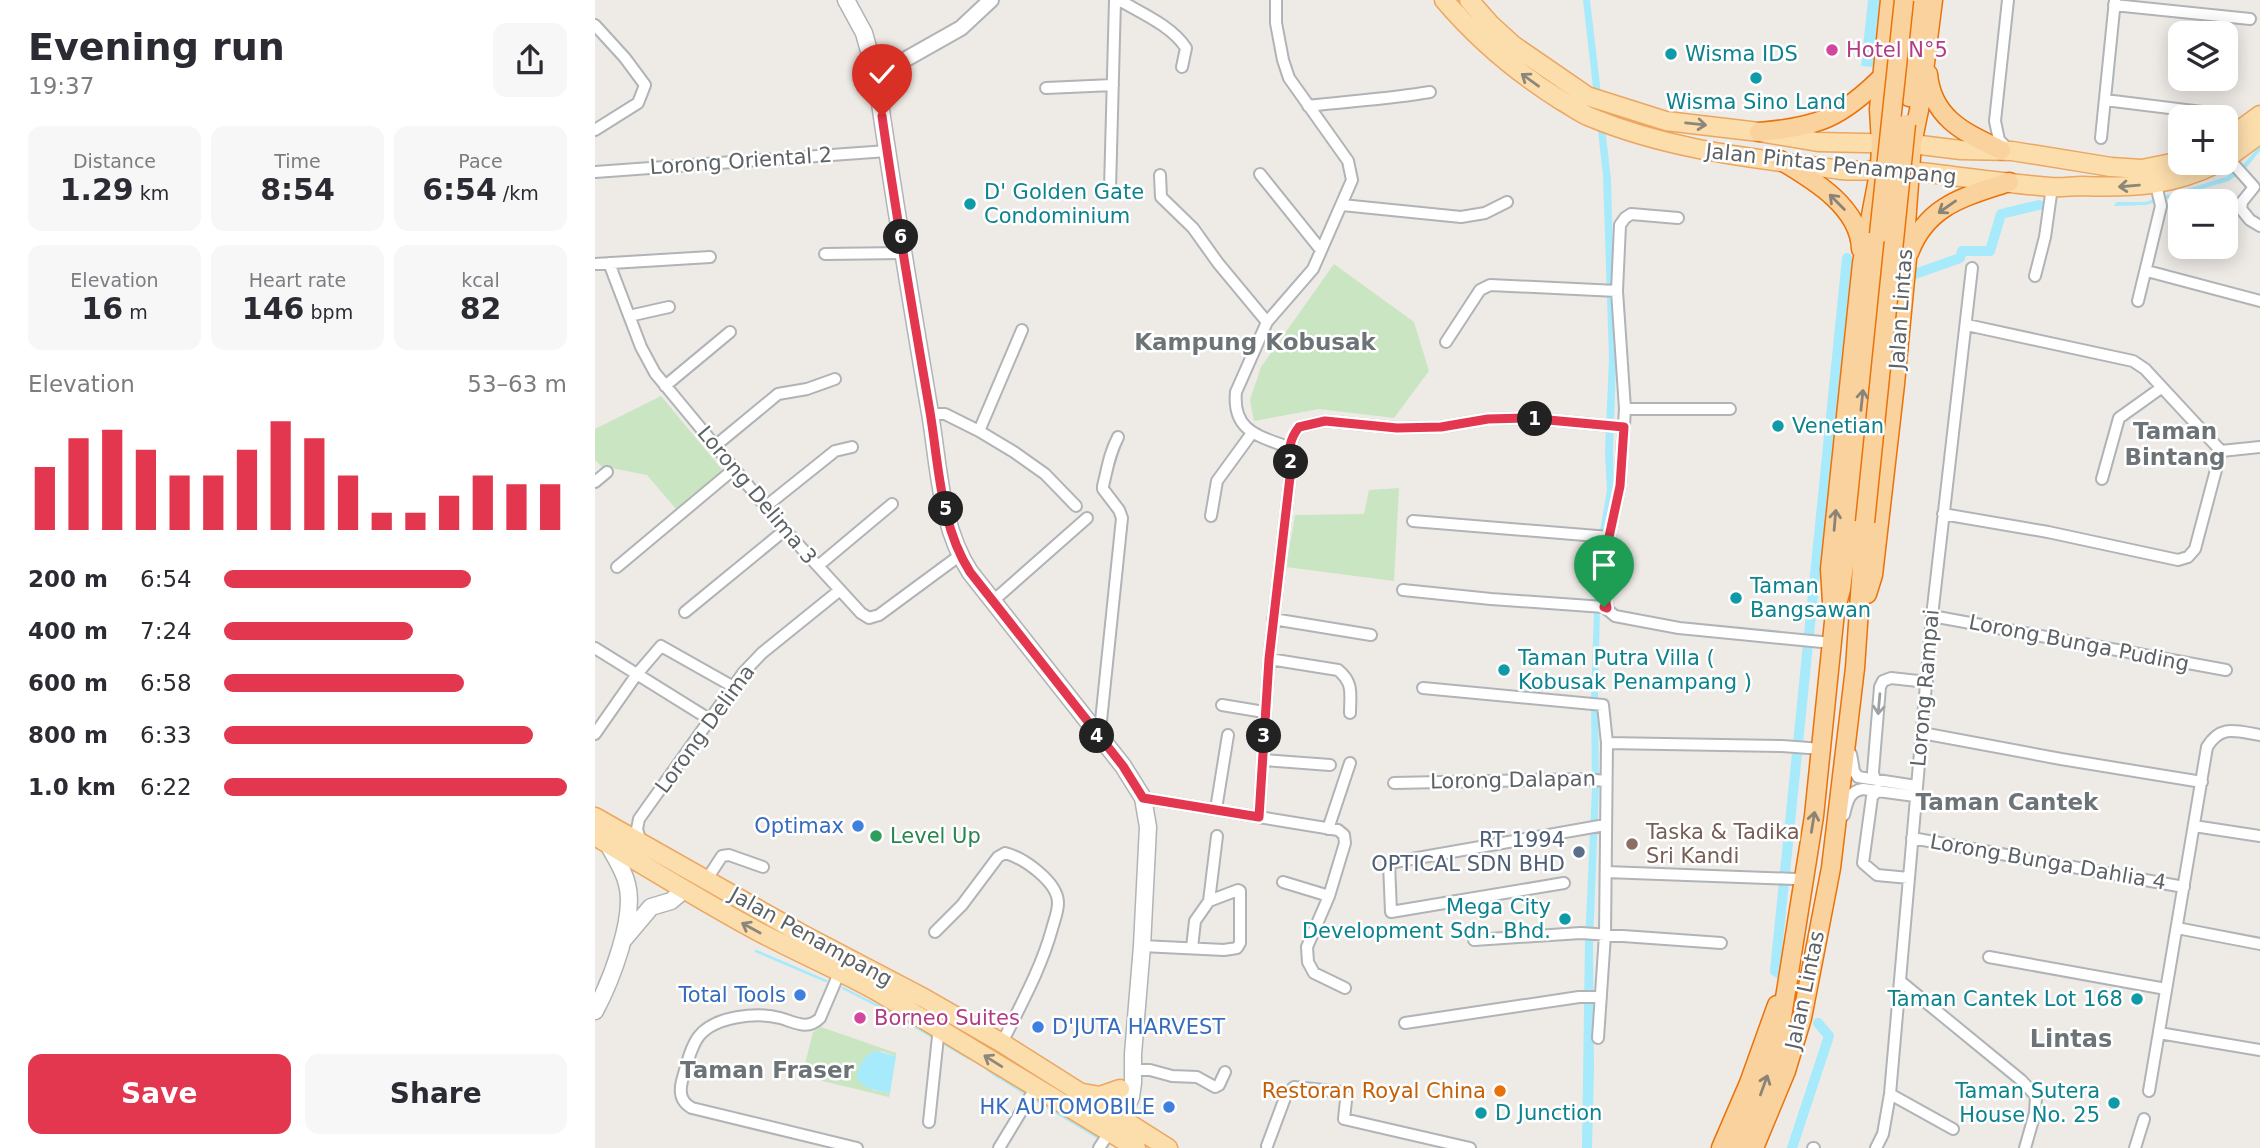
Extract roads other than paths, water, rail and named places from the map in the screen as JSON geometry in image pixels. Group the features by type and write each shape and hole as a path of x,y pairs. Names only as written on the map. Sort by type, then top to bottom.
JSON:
{"highway":[{"name":"Jalan Lintas","path":"1891,0 1880,94 1881,143 1895,166"},
{"name":"Jalan Lintas","path":"1858,616 1873,575 1907,259 1906,224 1895,166 1891,113 1905,0"},
{"path":"1874,227 1906,124 1920,0"},
{"name":"Jalan Lintas","path":"1767,1148 1784,1106 1825,934 1855,668 1895,166 1912,144 1933,0"},
{"path":"1928,46 1928,79 1941,111 1960,130 2007,150"},
{"path":"1759,132 1802,128 1826,119 1861,98 1883,76"},
{"path":"1880,94 1885,121 1895,129 1901,129 1909,123 1919,110"},
{"path":"1780,160 1811,180 1845,210 1857,228 1862,263"},
{"path":"1907,259 1916,235 1947,204 2009,182"},
{"path":"1874,227 1874,204 1888,194 1899,203 1906,224"},
{"name":"Jalan Lintas","path":"1835,612 1830,596 1830,569 1862,263 1874,227"},
{"name":"Jalan Lintas","path":"1738,1148 1777,1048 1791,967 1824,643 1841,589 1847,541 1874,227"},
{"name":"Jalan Lintas","path":"1721,1148 1749,1083 1791,967"},
{"name":"Jalan Lintas","path":"1754,1148 1807,1012"}],"main road":[{"path":"846,0 864,33 876,76 947,515 959,555 1095,734 1123,766 1143,798 1148,827 1131,1097 1109,1121"},
{"name":"Jalan Pintas Penampang","path":"1444,0 1463,22 1501,57 1543,89 1588,117 1688,149 1861,171 1895,166 1963,178 2052,187 2114,188 2156,185 2189,175"},
{"name":"Jalan Pintas Penampang","path":"1469,0 1513,45 1587,96 1665,121 1818,142 2007,150 2111,167 2142,169 2168,165"},
{"name":"Jalan Pintas Penampang","path":"2238,140 2260,115"},
{"name":"Jalan Pintas Penampang","path":"2238,147 2260,134"},
{"path":"1816,166 1818,142"},
{"name":"Jalan Penampang","path":"595,817 605,836 684,890 773,939 840,971 939,1027 1036,1087 1168,1148"},
{"path":"605,836 627,881 629,896 624,939"},
{"name":"Jalan Penampang","path":"605,836 642,843 1002,1043 1079,1093 1134,1147"},
{"path":"629,896 639,905 650,907 671,901 684,890 688,879 686,867"},
{"path":"595,1011 600,990 624,939 650,907"},
{"path":"1109,1121 1133,1062"},
{"path":"1079,1093 1100,1096 1120,1089"}],"street":[{"path":"876,76 961,28 991,0"},
{"path":"1109,189 1117,0 1167,29 1186,48 1182,67"},
{"path":"1276,0 1276,23 1289,78 1348,161 1352,180 1313,269 1267,322 1235,392 1234,404 1242,423 1252,433 1290,447"},
{"path":"2007,150 1999,142 1995,121 2008,0"},
{"path":"2101,138 2115,3 2250,19"},
{"path":"595,25 645,85 638,103 595,130"},
{"path":"1047,88 1113,85"},
{"path":"1308,106 1382,100 1430,92"},
{"path":"2105,100 2168,108"},
{"path":"1960,130 1977,134 1985,131 1995,121"},
{"name":"Lorong Oriental 2","path":"595,172 887,151"},
{"path":"2238,169 2254,187 2242,202 2241,209 2250,220 2260,226"},
{"path":"1260,174 1321,250"},
{"path":"1160,175 1161,197 1193,228 1267,322"},
{"path":"2139,301 2161,204 2156,185"},
{"path":"2035,276 2045,237 2052,187"},
{"path":"1342,205 1470,216 1486,213 1507,202"},
{"path":"1606,608 1609,537 1620,486 1620,426 1625,409 1613,291 1621,225 1631,214 1678,218"},
{"path":"825,254 903,253"},
{"path":"595,264 710,257"},
{"name":"Lorong Delima 3","path":"609,263 647,359 665,386 765,507 864,617 879,615 959,555"},
{"name":"Lorong Rampai","path":"1876,1148 1883,1134 1890,1094 1932,616 1972,268"},
{"path":"2147,271 2260,301"},
{"path":"1446,342 1480,290 1490,285 1613,291"},
{"path":"629,316 669,307"},
{"path":"1967,325 2133,361 2145,369 2221,451"},
{"path":"979,431 1022,330"},
{"path":"665,386 730,332"},
{"path":"715,446 778,394 835,379"},
{"path":"2102,479 2119,418 2161,388"},
{"path":"1625,409 1730,409"},
{"path":"930,414 944,414 979,431 1045,474 1076,506"},
{"path":"1259,817 1269,659 1290,477 1290,447 1291,438 1299,427 1325,421 1397,428 1441,427 1488,419 1527,418 1620,426"},
{"path":"1211,516 1217,481 1252,433"},
{"path":"1095,734 1101,721 1122,518 1103,486 1108,456 1118,437"},
{"path":"765,507 835,451 852,447"},
{"path":"2221,451 2260,447"},
{"path":"1943,514 2183,559 2195,549 2221,451"},
{"path":"617,566 734,469"},
{"path":"595,482 607,472"},
{"path":"818,566 893,504"},
{"path":"993,601 1087,518"},
{"path":"1413,521 1609,537"},
{"path":"685,612 785,530"},
{"name":"Lorong Delima","path":"639,819 732,687 762,653 840,590"},
{"path":"1403,590 1606,608 1615,616 1679,628 1824,643"},
{"name":"Lorong Bunga Puding","path":"1932,616 2227,670"},
{"path":"1273,619 1371,635"},
{"path":"595,734 637,674 661,646 732,687"},
{"path":"595,648 709,719"},
{"path":"1269,659 1338,670 1350,684 1350,713"},
{"path":"1909,878 1877,875 1863,863 1872,797 1877,786 1873,772 1880,687 1883,681 1891,678 1927,682"},
{"path":"1423,688 1603,705 1607,743"},
{"path":"1851,688 1852,765 1858,777 1877,786 1916,791"},
{"path":"1222,705 1265,712"},
{"path":"2149,1091 2207,747 2214,735 2228,730 2260,735"},
{"path":"1922,733 2202,782"},
{"path":"1216,810 1228,735"},
{"name":"Lorong Dalapan","path":"1394,783 1585,779 1605,781 1607,743 1815,749"},
{"path":"1264,760 1331,765"},
{"path":"1328,829 1350,763"},
{"path":"1598,1038 1599,934 1606,872 1602,826 1605,781"},
{"path":"1835,844 1852,793 1877,786"},
{"path":"1143,798 1338,830 1344,835 1345,843 1329,896 1307,947 1308,962 1314,973 1345,988"},
{"path":"605,836 639,819"},
{"path":"639,819 637,829 642,843"},
{"path":"1564,883 1391,912 1389,863 1602,826"},
{"path":"2195,826 2260,836"},
{"path":"1192,947 1195,921 1209,901 1217,836"},
{"name":"Lorong Bunga Dahlia 4","path":"1912,838 2184,887"},
{"path":"936,932 962,905 998,857 1005,853 1032,867 1056,893 1058,903 1046,951 1002,1043"},
{"path":"707,879 723,856 729,855 763,867"},
{"path":"1606,872 1799,878"},
{"path":"1283,882 1329,896"},
{"path":"1142,946 1233,950 1240,943 1240,891 1209,901"},
{"path":"2177,928 2260,944"},
{"path":"1474,940 1581,933 1721,943"},
{"path":"1989,957 2166,989"},
{"path":"840,971 820,1018 815,1023 806,1026 778,1017 740,1016 700,1035 683,1076 681,1095 682,1100 692,1108 857,1148"},
{"path":"1900,981 2021,1080 2036,1096 2035,1113 2025,1148"},
{"path":"1405,1023 1579,997 1597,997"},
{"path":"929,1122 939,1027"},
{"path":"2159,1033 2260,1050"},
{"path":"1133,1062 1172,1076 1197,1077 1215,1087 1219,1085 1225,1072"},
{"path":"999,1148 1036,1087"},
{"path":"1267,1146 1286,1095 1294,1087 1343,1091 1346,1100 1345,1119 1470,1148"},
{"path":"1890,1094 1953,1129"},
{"path":"2135,1148 2144,1119"},
{"path":"1099,1148 1107,1136 1109,1121"}],"water":[{"path":"1583,0 1590,0 1611,179 1616,363 1614,491 1603,556 1600,606 1592,1148 1582,1148 1585,943 1592,789 1591,697 1596,554 1607,490 1605,452 1609,359 1603,175"},
{"path":"1868,0 1880,0 1873,67 1861,66"},
{"path":"2260,145 2260,151 2238,174 2238,169"},
{"path":"2237,175 2229,181 2201,189 2187,189"},
{"path":"2168,195 2168,199 2146,205 2114,206 2116,202 2145,202"},
{"path":"876,1051 896,1056 890,1093 865,1086 858,1079 857,1073 863,1061"}],"waterway":[{"path":"1915,274 1960,258 1962,251 1990,251 2001,214 2039,205"},
{"path":"1779,973 1775,971 1847,258"},
{"path":"756,951 826,981"},
{"path":"843,988 894,1014"},
{"path":"907,1022 934,1038"},
{"path":"1792,1148 1829,1036 1818,1023"},
{"path":"941,1042 968,1058"},
{"path":"988,1070 999,1078"},
{"path":"1005,1081 1026,1094"},
{"path":"1034,1099 1100,1139"}],"place":[{"name":"Hotel N°5","path":"1832,50"},
{"name":"Wisma IDS","path":"1671,54"},
{"name":"Wisma Sino Land","path":"1756,78"},
{"name":"D' Golden Gate Condominium","path":"970,204"},
{"name":"Venetian","path":"1778,426"},
{"name":"Taman Bangsawan","path":"1736,598"},
{"name":"Taman Putra Villa ( Kobusak Penampang )","path":"1504,670"},
{"name":"Optimax","path":"858,826"},
{"name":"Level Up","path":"876,836"},
{"name":"Taska & Tadika Sri Kandi","path":"1632,844"},
{"name":"RT 1994 OPTICAL SDN BHD","path":"1579,852"},
{"name":"Mega City Development Sdn. Bhd.","path":"1565,919"},
{"name":"Total Tools","path":"800,995"},
{"name":"Taman Cantek Lot 168","path":"2137,999"},
{"name":"Borneo Suites","path":"860,1018"},
{"name":"D'JUTA HARVEST","path":"1038,1027"},
{"name":"Restoran Royal China","path":"1500,1091"},
{"name":"Taman Sutera House No. 25","path":"2114,1103"},
{"name":"HK AUTOMOBILE","path":"1169,1107"},
{"name":"D Junction","path":"1481,1113"}],"district":[{"name":"Kampung Kobusak","path":"1255,342"},
{"name":"Taman Bintang","path":"2175,444"},
{"name":"Taman Cantek","path":"2007,802"},
{"name":"Lintas","path":"2071,1039"},
{"name":"Taman Fraser","path":"767,1070"}]}
